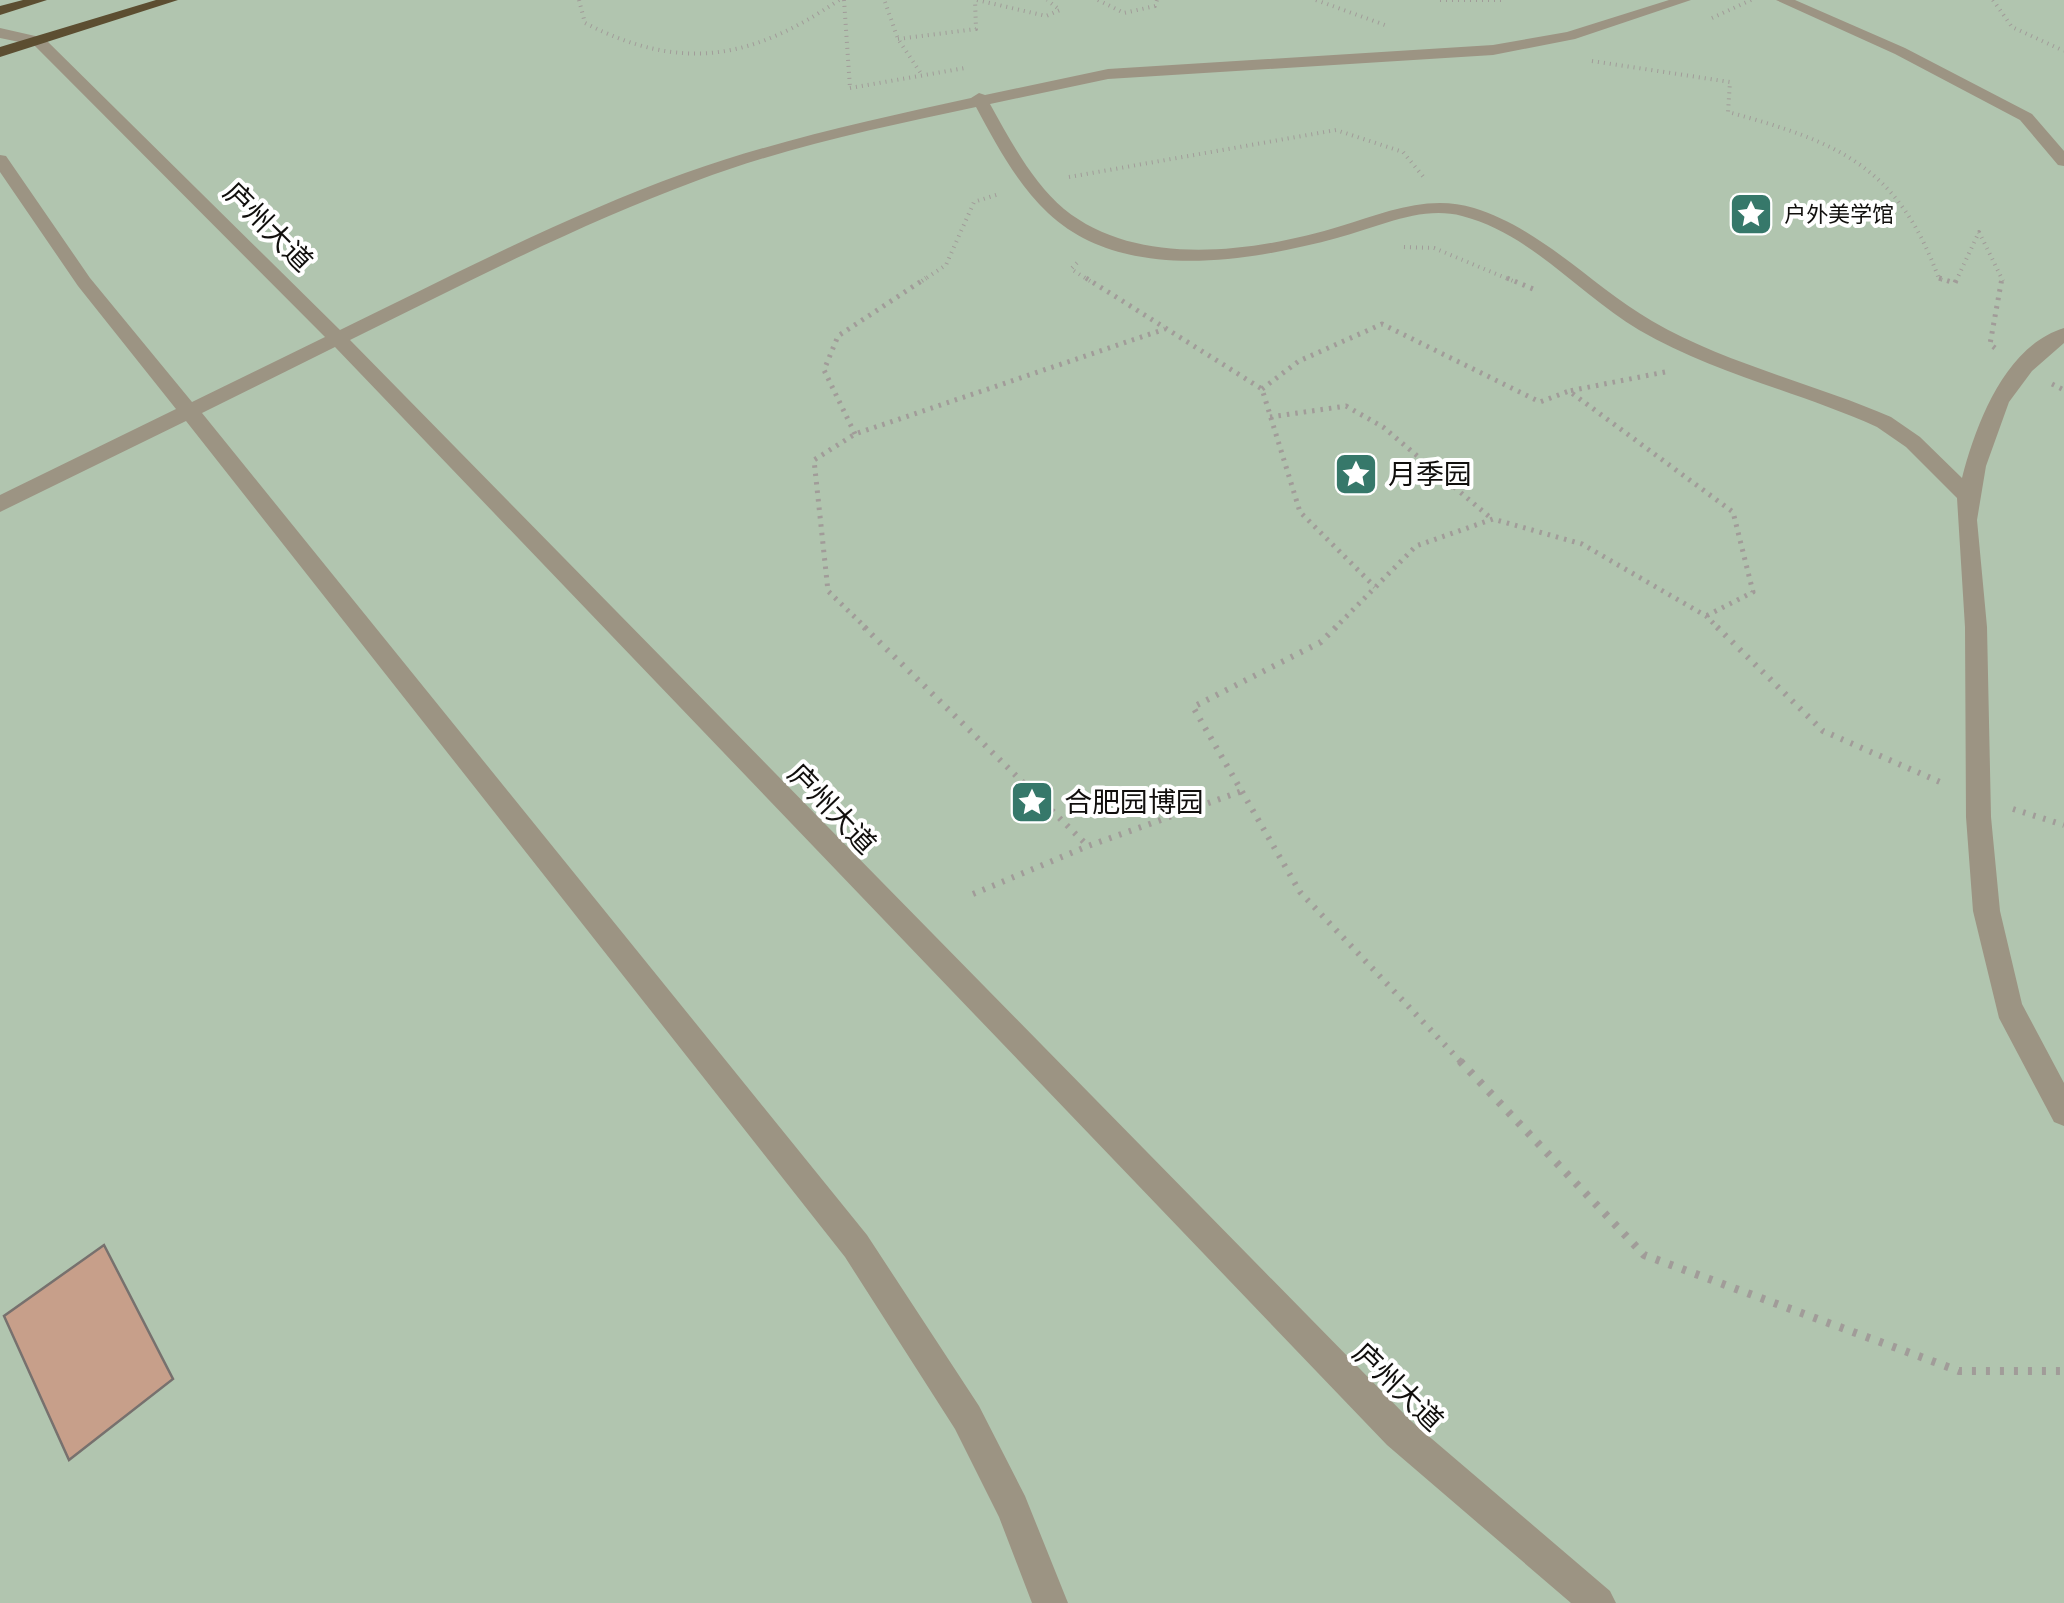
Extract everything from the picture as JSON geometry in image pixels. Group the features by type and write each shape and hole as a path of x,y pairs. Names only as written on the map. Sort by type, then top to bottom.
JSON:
{"main road":[{"path":"0,12 19,3 40,0"},
{"path":"0,52 171,0"}],"street":[{"path":"0,504 574,224 692,176 864,126 979,98 1108,74 1493,50 1570,36 1684,0"},
{"path":"1783,0 1900,51 2026,117 2064,162"},
{"path":"0,33 38,41"},
{"name":"庐州大道","path":"38,41 339,340 1385,1419 1598,1603"},
{"path":"979,98 1009,149 1056,212 1100,237 1173,254 1235,252 1335,234 1404,212 1431,208 1468,211 1526,243 1643,324 1884,422 1914,442 1968,495"},
{"path":"0,160 84,282 842,1227 960,1398 1026,1532 1050,1603"},
{"path":"2064,334 2019,368 1996,405 1968,495 1976,627 1975,797 1983,907 2009,1008 2064,1112"}],"path":[{"path":"579,0 585,23 622,45 686,54 732,50 789,34 841,0 850,88 864,126"},
{"path":"898,38 976,29 976,0 1046,16 1060,10 1047,0"},
{"path":"1098,0 1124,13 1155,6 1156,0"},
{"path":"1440,0 1501,0"},
{"path":"1993,0 2012,27 2064,51"},
{"path":"885,2 898,38 922,76"},
{"path":"1580,60 1730,82 1728,112 1784,127 1834,150 1904,204 1939,278 1954,283 1979,232 2003,280 1990,344 2019,368"},
{"path":"850,88 970,67"},
{"path":"1100,237 1072,269 1262,389 1300,512 1375,587"},
{"path":"1388,248 1434,248 1552,298"},
{"path":"1262,389 1298,361 1382,324 1540,402 1569,391 1724,360"},
{"path":"1088,846 828,591 814,460 855,434 1165,329"},
{"path":"1569,391 1733,512 1754,592 1706,616"},
{"path":"1270,417 1346,406 1383,427 1493,519 1582,544 1706,616 1823,731 1975,797 2064,825"},
{"path":"1493,519 1416,546 1320,642 1192,707 1300,892 1644,1254 1958,1371 2064,1371"},
{"path":"973,894 1088,846 1242,791"}],"green space":[{"name":"合肥园博园","path":"0,0 2064,0 2064,1603 0,1603"}],"building":[{"path":"104,1245 173,1379 69,1460 4,1316"}],"place":[{"name":"户外美学馆","path":"1751,214"},
{"name":"月季园","path":"1356,474"},
{"name":"合肥园博园","path":"1032,802"}]}
